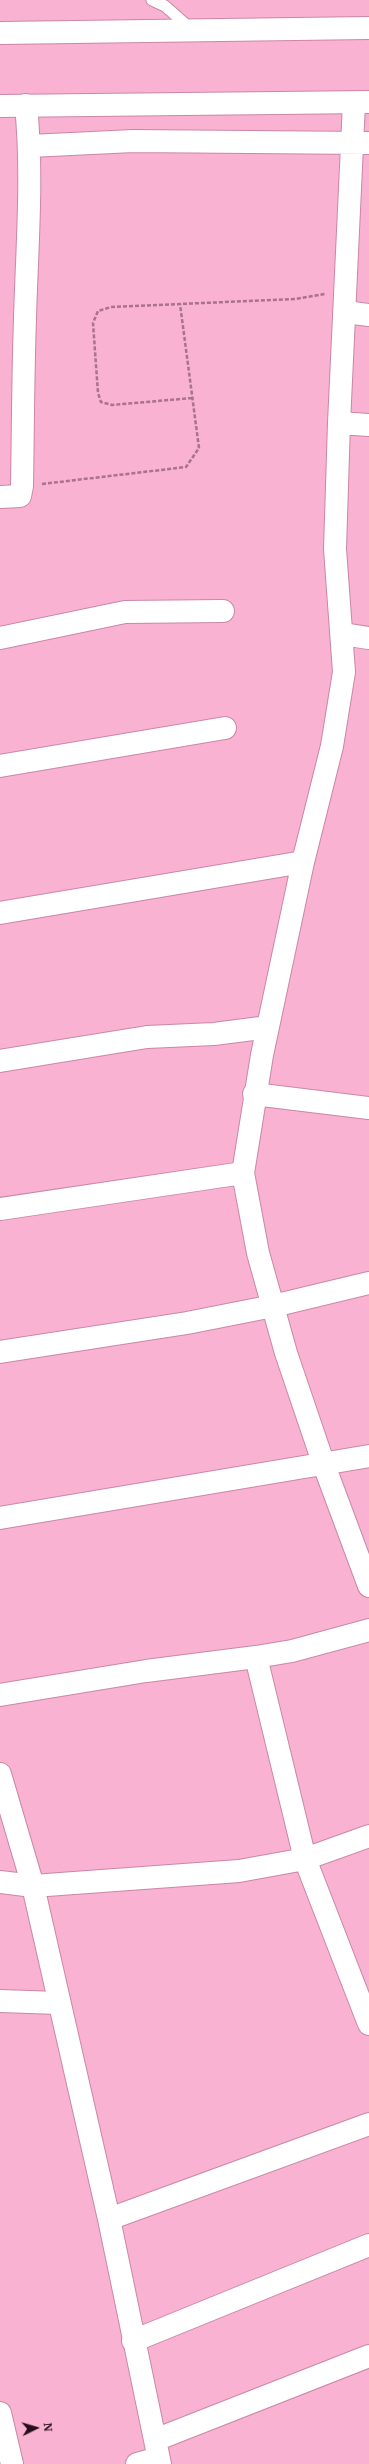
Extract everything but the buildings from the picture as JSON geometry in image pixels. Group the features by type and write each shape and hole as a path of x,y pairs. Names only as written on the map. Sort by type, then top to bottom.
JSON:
{"street":[{"path":"0,33 194,32 369,28"},
{"path":"0,106 362,103 361,143 346,301 339,423 335,573 342,634 344,672 332,746 303,862 254,1094 244,1173 258,1253 273,1306 324,1465 369,1586"},
{"path":"0,497 20,496 22,486 30,146 26,105"},
{"path":"30,146 133,141 361,143"},
{"path":"346,301 369,315"},
{"path":"339,423 369,425"},
{"path":"0,638 125,612 223,610"},
{"path":"342,634 369,638"},
{"path":"0,766 225,728"},
{"path":"0,913 303,862"},
{"path":"0,1061 147,1037 214,1034 268,1026"},
{"path":"254,1094 369,1108"},
{"path":"0,1209 244,1173"},
{"path":"0,1352 127,1333 273,1306 369,1283"},
{"path":"0,1518 324,1465 369,1456"},
{"path":"0,1695 142,1672 292,1651 369,1630"},
{"path":"256,1657 305,1859 369,2024"},
{"path":"0,1774 33,1886 109,2219 133,2341 158,2454"},
{"path":"0,1882 33,1886 239,1871 305,1859 369,1836"},
{"path":"0,2002 59,2003"},
{"path":"109,2219 369,2124"},
{"path":"133,2341 369,2245"},
{"path":"137,2464 369,2356"},
{"path":"0,2413 12,2464"}],"lane":[{"path":"152,0 165,6 194,32"}],"path":[{"path":"192,398 112,405 101,402 98,393 93,323 98,312 112,307 296,299 346,301"},
{"path":"22,486 186,467 199,448 180,304"}]}
